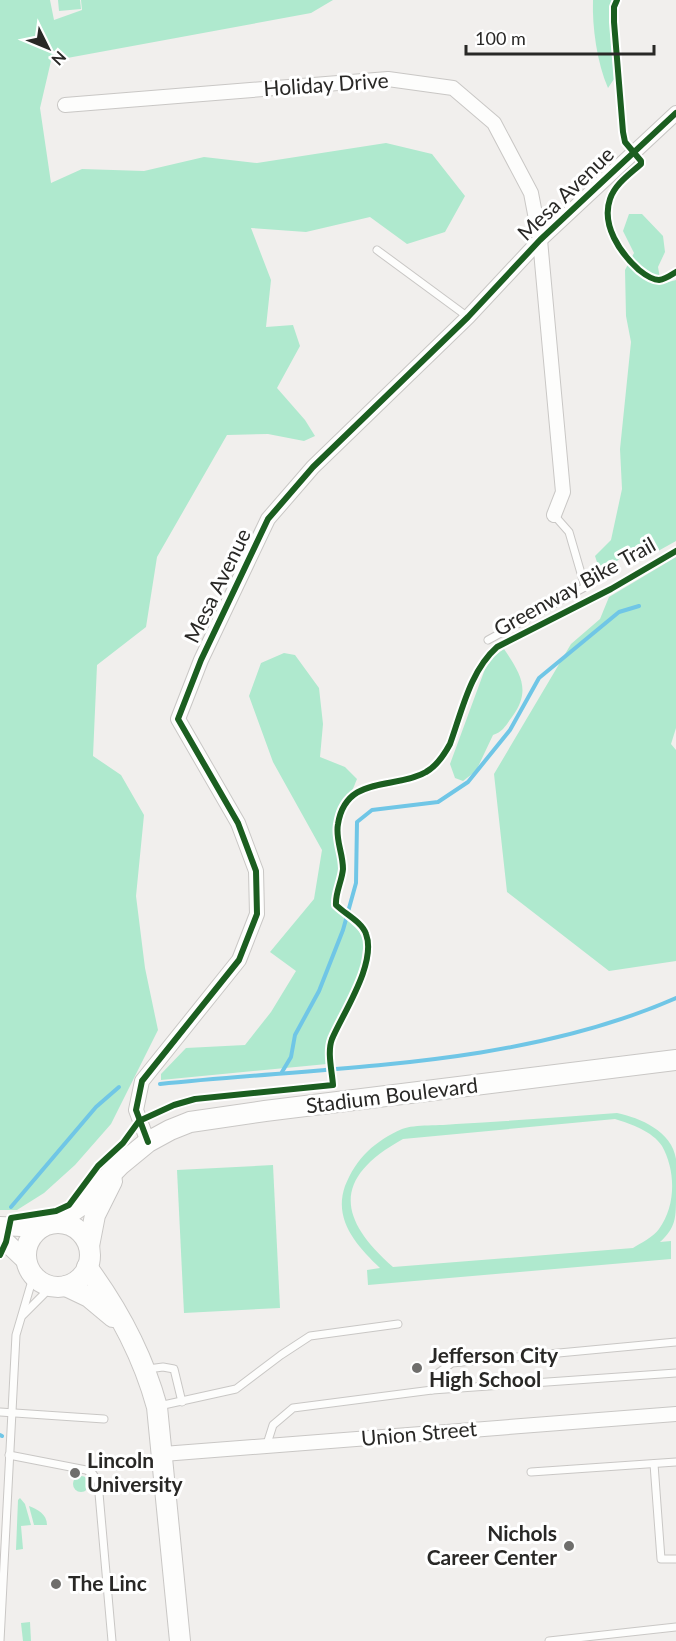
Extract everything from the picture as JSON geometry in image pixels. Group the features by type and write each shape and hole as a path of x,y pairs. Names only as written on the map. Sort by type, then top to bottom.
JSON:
{"main road":[{"name":"Stadium Boulevard","path":"49,1226 80,1206 120,1165 148,1142 190,1122 676,1060"},
{"name":"Stadium Boulevard","path":"88,1246 95,1215 120,1165"},
{"path":"58,1286 82,1276 90,1257 84,1236 67,1224 49,1226 30,1240 26,1250 28,1266 37,1280 89,1297 128,1332"},
{"path":"87,1267 102,1287 128,1332 145,1369 157,1407 180,1641"}],"street":[{"name":"Holiday Drive","path":"64,105 388,79 453,88 494,123 531,193 540,240 563,492 554,515"},
{"name":"Mesa Avenue","path":"148,1142 136,1110 142,1081 240,960 257,914 256,872 238,823 178,719 201,660 268,519 313,467 468,317 540,240 676,114"},
{"path":"0,1226 49,1226"},
{"path":"0,1240 6,1242 28,1266"},
{"name":"Union Street","path":"163,1454 676,1414"}],"lane":[{"path":"377,250 468,317"},
{"path":"488,640 585,587 568,532 554,515"},
{"path":"0,1641 16,1335 30,1284 28,1266"},
{"path":"21,1317 58,1286"},
{"path":"157,1407 236,1389 310,1336 398,1324"},
{"path":"432,1390 438,1373 452,1363 676,1342"},
{"path":"145,1369 163,1367 174,1369 182,1402"},
{"path":"266,1447 273,1425 293,1408 432,1390 676,1373"},
{"path":"0,1412 104,1419"},
{"path":"9,1455 86,1470 93,1474 98,1482 112,1641"},
{"path":"531,1472 676,1462"},
{"path":"654,1464 661,1559 676,1559"},
{"path":"549,1641 676,1627"}],"green space":[{"path":"0,0 50,0 54,20 82,10 81,0 333,0 311,13 51,61 40,108 51,183 82,169 144,171 204,157 257,163 386,143 432,154 465,196 445,232 407,244 370,217 306,232 251,228 271,280 266,327 293,325 300,346 277,388 305,420 315,436 304,441 268,434 227,435 157,557 146,627 97,665 93,756 121,775 144,815 136,896 145,968 158,1030 111,1124 75,1165 44,1193 17,1210 0,1210"},
{"path":"58,0 80,0 81,9 59,11"},
{"path":"593,0 614,0 609,11 614,79 608,88 596,45"},
{"path":"629,214 642,214 663,236 665,252 658,267 661,284 676,280 676,541 642,560 628,550 614,564 599,568 595,556 611,540 622,489 620,449 631,342 626,316 625,270 634,253 623,231"},
{"path":"676,557 676,728 671,744 676,750 676,961 609,971 507,892 494,774 571,644 600,619 609,597"},
{"path":"504,649 522,682 521,698 506,725 493,735 476,771 463,781 455,778 450,764 485,669 493,657"},
{"path":"284,653 295,655 319,688 323,724 320,757 345,767 357,779 351,792 340,804 334,821 340,870 333,907 356,925 364,941 360,971 350,998 334,1026 326,1047 327,1064 161,1080 161,1074 186,1048 245,1045 271,1012 296,971 270,952 314,899 322,850 273,762 249,696 261,663"},
{"path":"617,1113 654,1127 662,1133 673,1149 676,1159 675,1216 672,1227 660,1242 671,1241 671,1259 368,1285 367,1270 380,1268 349,1232 342,1210 342,1198 345,1186 355,1167 383,1139 402,1129 414,1126","holes":["615,1119 641,1129 658,1141 667,1156 672,1177 671,1199 665,1220 654,1235 633,1248 393,1267 374,1249 353,1215 351,1198 354,1183 364,1168 380,1153 403,1139"]},
{"path":"273,1165 280,1308 184,1313 177,1170"},
{"path":"81,1476 89,1484 81,1492 73,1484"},
{"path":"20,1498 25,1504 31,1525 21,1526 23,1549 16,1550 18,1500"},
{"path":"29,1506 43,1515 47,1525 34,1525"},
{"path":"30,1622 31,1641 23,1641 21,1623"}],"waterway":[{"path":"282,1072 291,1057 295,1035 319,991 343,930 356,883 357,822 372,810 438,802 468,782 510,730 539,678 619,612 639,606"},
{"path":"160,1084 356,1067 488,1051 552,1038 615,1021 676,998"},
{"path":"11,1207 96,1107 119,1087"}],"cycle path":[{"path":"617,0 614,7 614,22 623,132 625,142 641,164 615,189 610,199 608,219 619,247 641,272 659,280 676,272"},
{"path":"148,1142 136,1110 142,1081 239,960 257,914 256,871 238,823 178,719 201,660 268,519 313,467 468,317 540,240 676,113"},
{"name":"Greenway Bike Trail","path":"0,1255 6,1242 11,1218 56,1211 69,1205 98,1166 123,1143 139,1121 174,1105 195,1099 333,1085 330,1056 332,1039 363,973 368,946 366,934 361,926 336,905 343,869 337,830 343,808 351,797 361,790 414,777 430,770 437,763 450,744 473,680 497,647 611,589 676,551"}],"place":[{"name":"Jefferson City High School","path":"417,1368"},
{"name":"Lincoln University","path":"75,1473"},
{"name":"Nichols Career Center","path":"569,1546"},
{"name":"The Linc","path":"56,1584"}]}
